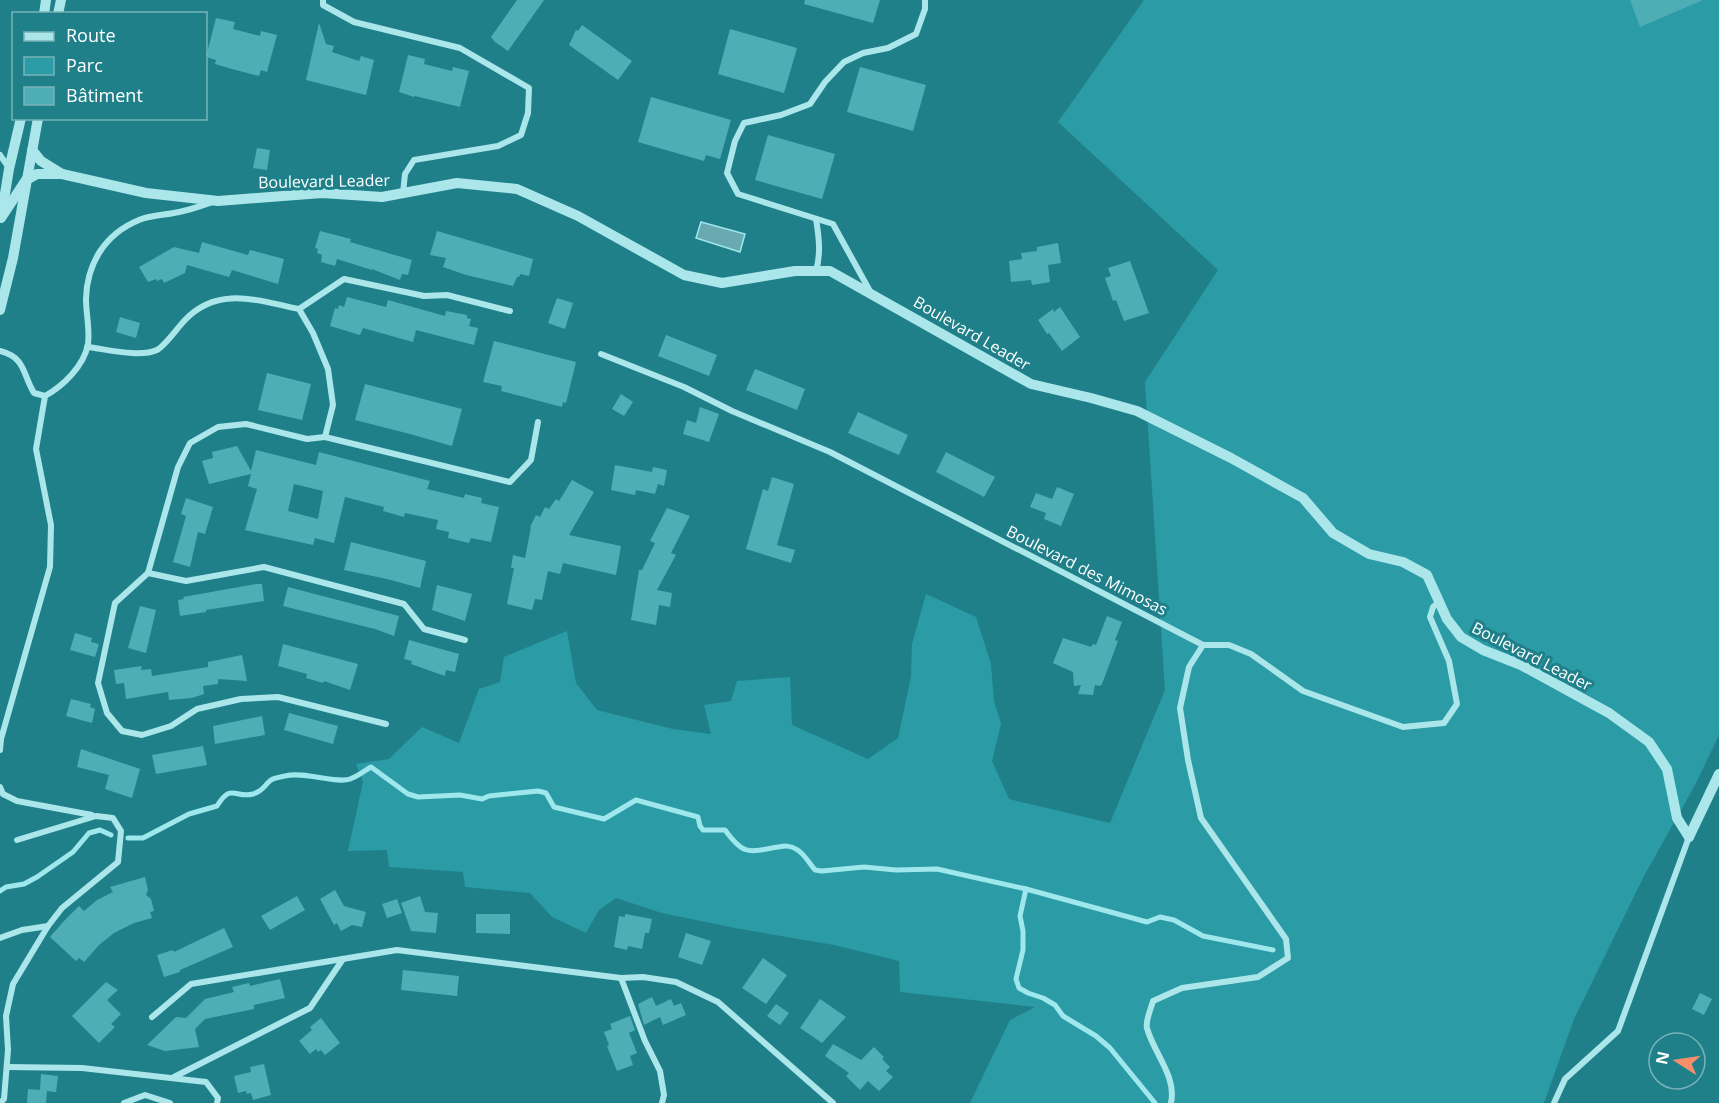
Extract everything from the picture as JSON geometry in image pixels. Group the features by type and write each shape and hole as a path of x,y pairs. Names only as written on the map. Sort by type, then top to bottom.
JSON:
{"street":[{"path":"323,0 322,5 354,22 460,48 529,88 528,113 521,135 498,146 414,160 405,174 403,193"},
{"path":"871,293 833,224 738,194 727,173 735,141 744,123 781,115 810,104 825,82 844,62 863,53 888,48 916,34 926,0"},
{"path":"1,220 9,169 21,120"},
{"path":"0,310 13,258 38,120"},
{"path":"32,150 41,161 62,174"},
{"path":"0,155 9,169"},
{"path":"1,220 26,180 35,174 62,174"},
{"name":"Boulevard Leader","path":"62,174 146,193 218,201 322,193 382,197 457,183 517,189 578,216 684,275 722,283 795,271 830,271 1031,384 1137,411 1231,458 1303,498 1333,533 1369,554 1403,562 1427,575 1448,619 1461,637 1483,650 1521,665 1609,713 1649,742 1667,769 1677,818 1689,837"},
{"path":"0,351 12,354 19,361 34,393 45,396 58,389 77,368 87,347 88,276 96,256 115,234 140,219 180,212 218,201"},
{"path":"816,219 819,236 819,261 816,271"},
{"path":"87,347 140,354 158,350 188,317 207,303 232,297 300,309 344,279 424,296 447,295 510,311"},
{"path":"300,309 328,369 333,405 325,437"},
{"name":"Boulevard des Mimosas","path":"602,354 684,387 732,411 830,452 1203,645 1229,645 1251,654 1303,691 1403,727 1444,723 1457,704 1449,661 1431,617 1433,607 1439,602"},
{"path":"0,750 1,739 50,567 51,525 36,449 45,396"},
{"path":"386,724 278,697 241,699 197,709 171,726 142,735 122,731 106,713 98,683 116,603 148,573 178,467 190,443 218,427 246,424 307,439 325,437 510,482 531,460 538,422"},
{"path":"148,573 186,580 264,567 404,604 424,629 465,640"},
{"path":"1172,1103 1173,1095 1166,1071 1146,1026 1153,1001 1182,988 1258,977 1288,958 1286,939 1201,818 1188,760 1180,708 1189,667 1203,645"},
{"path":"1554,1103 1565,1079 1618,1031 1689,837 1719,774"},
{"path":"0,787 3,794 17,801 112,818 121,831 118,862 62,908 48,926 14,984 6,1016 7,1067 4,1099 0,1103"},
{"path":"17,840 96,816"},
{"path":"0,938 22,930 48,926"},
{"path":"152,1017 191,984 398,950 621,978 643,977 676,982 718,1002 833,1103"},
{"path":"174,1077 310,1008 342,959"},
{"path":"621,978 645,1041 660,1071 664,1095 662,1103"},
{"path":"7,1067 82,1068 206,1082 218,1098 217,1103"},
{"path":"124,1103 145,1095 170,1103"}],"green space":[{"path":"1144,0 1719,0 1719,735 1695,785 1644,876 1574,1019 1544,1103 970,1103 1010,1020 1035,1007 900,992 899,961 834,945 662,913 616,898 599,910 586,933 552,917 530,893 465,887 463,872 389,867 387,850 348,851 363,782 356,764 389,759 422,727 459,743 479,689 500,682 504,657 567,631 576,683 597,710 673,729 711,734 704,705 731,701 737,681 790,677 792,725 868,759 898,738 911,677 912,644 926,594 976,617 991,664 994,701 1001,724 992,761 1009,799 1110,823 1165,690 1145,382 1218,270 1058,122"}],"shaded area":[{"path":"701,222 745,234 740,252 696,238"}],"building":[{"path":"517,0 544,0 508,51 491,37"},
{"path":"805,0 880,0 873,23 804,4"},
{"path":"1630,0 1703,0 1640,27"},
{"path":"216,18 235,22 233,29 260,36 261,31 277,35 267,72 261,70 259,76 215,64 216,60 207,57"},
{"path":"319,23 326,44 334,46 332,52 359,61 361,56 374,60 366,95 306,80"},
{"path":"582,25 632,61 618,80 569,45 576,30 578,31"},
{"path":"730,29 797,48 784,93 718,74"},
{"path":"408,55 425,59 424,64 452,71 453,67 469,71 460,107 399,92"},
{"path":"860,67 926,85 913,131 847,112"},
{"path":"651,97 731,120 720,159 706,155 704,161 638,142"},
{"path":"768,135 835,154 822,199 755,180"},
{"path":"257,148 270,150 267,170 253,168"},
{"path":"320,231 412,260 408,275 402,274 400,280 337,259 335,266 321,262 322,255 317,253 318,249 315,248"},
{"path":"437,231 533,259 529,276 520,274 513,286 443,267 446,258 430,255"},
{"path":"202,242 248,255 250,250 284,259 278,284 232,270 229,277 187,265 185,273 164,283 162,279 148,282 139,267 174,247 199,253"},
{"path":"1058,243 1061,263 1048,265 1050,282 1032,285 1031,280 1011,282 1009,261 1022,259 1021,253 1037,251 1037,247"},
{"path":"1130,261 1149,313 1124,321 1116,300 1113,301 1105,278 1111,276 1108,268"},
{"path":"347,297 386,307 388,300 445,316 446,311 467,315 467,318 471,319 469,326 478,328 474,345 416,330 413,342 363,328 360,335 330,326 335,308 338,309 339,305 344,307"},
{"path":"557,298 573,303 565,329 548,323"},
{"path":"1060,307 1080,337 1062,351 1038,320 1053,309 1054,312"},
{"path":"120,317 140,323 136,338 116,332"},
{"path":"666,335 717,355 709,376 658,356"},
{"path":"494,341 576,362 566,403 563,402 562,407 501,391 502,386 483,382"},
{"path":"755,369 805,389 797,410 746,390"},
{"path":"267,373 311,384 302,420 258,410"},
{"path":"365,384 462,409 452,446 355,420"},
{"path":"621,394 633,402 624,416 612,409"},
{"path":"700,407 719,414 709,442 683,434 687,420 696,423"},
{"path":"858,412 908,435 899,455 848,433"},
{"path":"237,446 251,471 256,450 316,465 319,452 430,481 427,489 464,498 465,494 482,498 481,503 499,507 491,542 471,538 469,543 448,538 449,532 436,529 438,520 405,513 404,517 383,511 384,507 345,497 334,543 315,538 313,545 245,530 257,489 248,486 251,474 209,484 202,461 213,458 212,452","holes":["294,484 323,491 318,519 288,511"]},
{"path":"946,452 995,477 984,497 936,472"},
{"path":"615,465 652,472 653,467 667,470 664,486 658,484 655,494 636,490 635,495 611,490"},
{"path":"772,477 794,484 777,545 795,550 791,563 746,549 763,489 768,491"},
{"path":"572,480 594,492 569,535 621,546 616,575 563,563 560,574 548,571 542,600 535,599 532,610 507,604 514,568 511,568 513,555 525,558 530,527 536,515 540,517 545,507 549,509 556,499 559,501"},
{"path":"1057,487 1074,494 1061,526 1044,519 1046,513 1030,507 1036,493 1052,499"},
{"path":"186,498 213,507 205,534 198,532 190,567 173,562 186,516 181,514"},
{"path":"667,508 690,516 671,553 676,555 657,590 672,593 670,607 659,605 656,625 631,620 639,570 642,570 655,543 650,541"},
{"path":"351,542 426,561 420,588 344,570"},
{"path":"262,584 264,601 180,616 178,600 184,599 183,597"},
{"path":"437,585 472,594 465,621 432,610"},
{"path":"288,587 399,616 394,636 375,629 283,606"},
{"path":"140,606 156,610 146,653 128,648"},
{"path":"1107,616 1122,622 1115,640 1118,641 1102,684 1095,685 1093,695 1078,694 1081,685 1074,686 1073,672 1053,663 1063,638 1091,647 1093,644 1096,645"},
{"path":"75,633 92,638 91,642 99,644 95,657 70,650"},
{"path":"409,640 459,654 455,672 446,670 445,676 411,664 412,661 404,659"},
{"path":"283,644 358,664 350,690 324,681 323,683 306,678 307,674 278,666"},
{"path":"242,655 247,681 218,679 218,684 203,686 204,694 192,698 169,700 168,692 126,699 124,683 116,684 114,670 142,666 141,670 151,669 152,676 208,667 208,662"},
{"path":"71,699 91,704 90,707 95,709 92,723 66,716"},
{"path":"289,713 338,726 333,744 284,730"},
{"path":"262,716 265,735 215,744 213,726"},
{"path":"203,746 207,765 156,774 152,755"},
{"path":"81,749 140,769 132,798 105,789 109,775 77,767"},
{"path":"145,877 148,890 146,895 151,899 154,911 150,912 152,918 134,923 114,933 84,962 79,958 76,961 50,937 79,906 84,911 97,900 113,892 110,887"},
{"path":"335,890 344,906 366,912 362,927 352,925 341,931 337,923 334,925 320,899"},
{"path":"297,896 305,910 270,930 261,916"},
{"path":"420,896 425,912 438,913 436,933 411,931 401,903"},
{"path":"397,899 402,913 387,918 382,904"},
{"path":"476,914 510,914 510,934 476,933"},
{"path":"625,914 652,919 649,933 645,933 642,949 628,946 627,950 614,947 619,916 625,917"},
{"path":"224,928 233,947 164,977 157,955 173,950 174,952"},
{"path":"686,933 711,941 702,965 678,957"},
{"path":"763,958 787,975 766,1004 742,988"},
{"path":"403,970 459,976 457,996 401,990"},
{"path":"280,979 285,998 254,1005 254,1009 205,1019 195,1029 199,1047 165,1051 147,1045 176,1017 186,1018 205,999 234,992 232,987 249,983 250,986"},
{"path":"106,982 118,990 107,1000 121,1014 111,1024 115,1027 99,1043 72,1016"},
{"path":"1700,993 1712,999 1704,1015 1692,1009"},
{"path":"652,997 656,1006 671,999 674,1006 681,1003 686,1015 663,1025 660,1017 644,1025 638,1004"},
{"path":"820,999 846,1017 822,1043 800,1028"},
{"path":"776,1004 789,1013 780,1025 767,1016"},
{"path":"630,1016 635,1030 629,1033 637,1053 630,1056 633,1065 617,1071 604,1032 612,1029 610,1024"},
{"path":"321,1018 340,1043 325,1055 321,1050 318,1052 316,1049 310,1054 299,1041"},
{"path":"833,1044 861,1060 874,1047 884,1057 882,1059 890,1067 886,1071 893,1077 879,1091 868,1081 860,1090 846,1076 849,1073 825,1056"},
{"path":"264,1064 271,1095 253,1100 251,1093 247,1094 246,1091 238,1093 234,1076 251,1072 250,1067"},
{"path":"41,1074 58,1076 56,1092 47,1091 46,1103 27,1103 28,1089 40,1090"}],"waterway":[{"path":"128,838 143,838 189,814 217,806 230,793 247,795 257,793 276,778 301,775 344,780 355,777 371,767 408,794 418,797 460,795 482,799 489,796 538,791 546,793 554,807 604,819 636,800 698,817 703,830 725,830 737,844 747,850 789,846 801,853 815,870 864,867 896,870 937,869 1026,889 1147,922 1160,917 1174,920 1203,936 1273,950"},
{"path":"0,891 6,887 24,884 37,877 73,852 89,833 100,830 111,835"},
{"path":"1026,889 1020,916 1023,950 1016,979 1019,988 1055,1005 1063,1016 1096,1036 1110,1048 1155,1103"}]}
